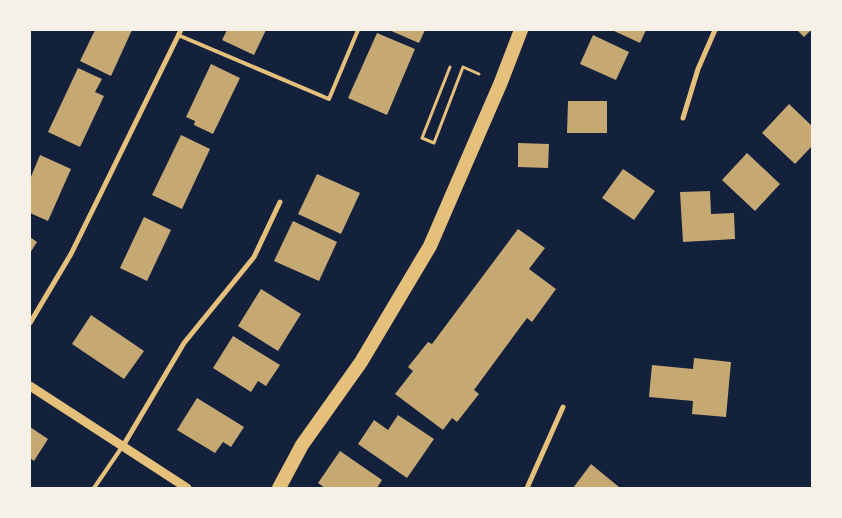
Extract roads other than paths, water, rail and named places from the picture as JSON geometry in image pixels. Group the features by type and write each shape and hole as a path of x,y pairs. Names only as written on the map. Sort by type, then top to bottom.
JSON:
{"highway":[{"path":"279,488 302,445 361,362 430,246 501,82 521,30"}],"street":[{"path":"684,118 698,69 715,30"},
{"path":"30,323 71,254 180,32"},
{"path":"123,446 184,343 254,258 280,202"},
{"path":"30,386 187,488"},
{"path":"527,488 563,407"}],"lane":[{"path":"180,32 329,99 358,30"},
{"path":"94,488 123,446"}]}
